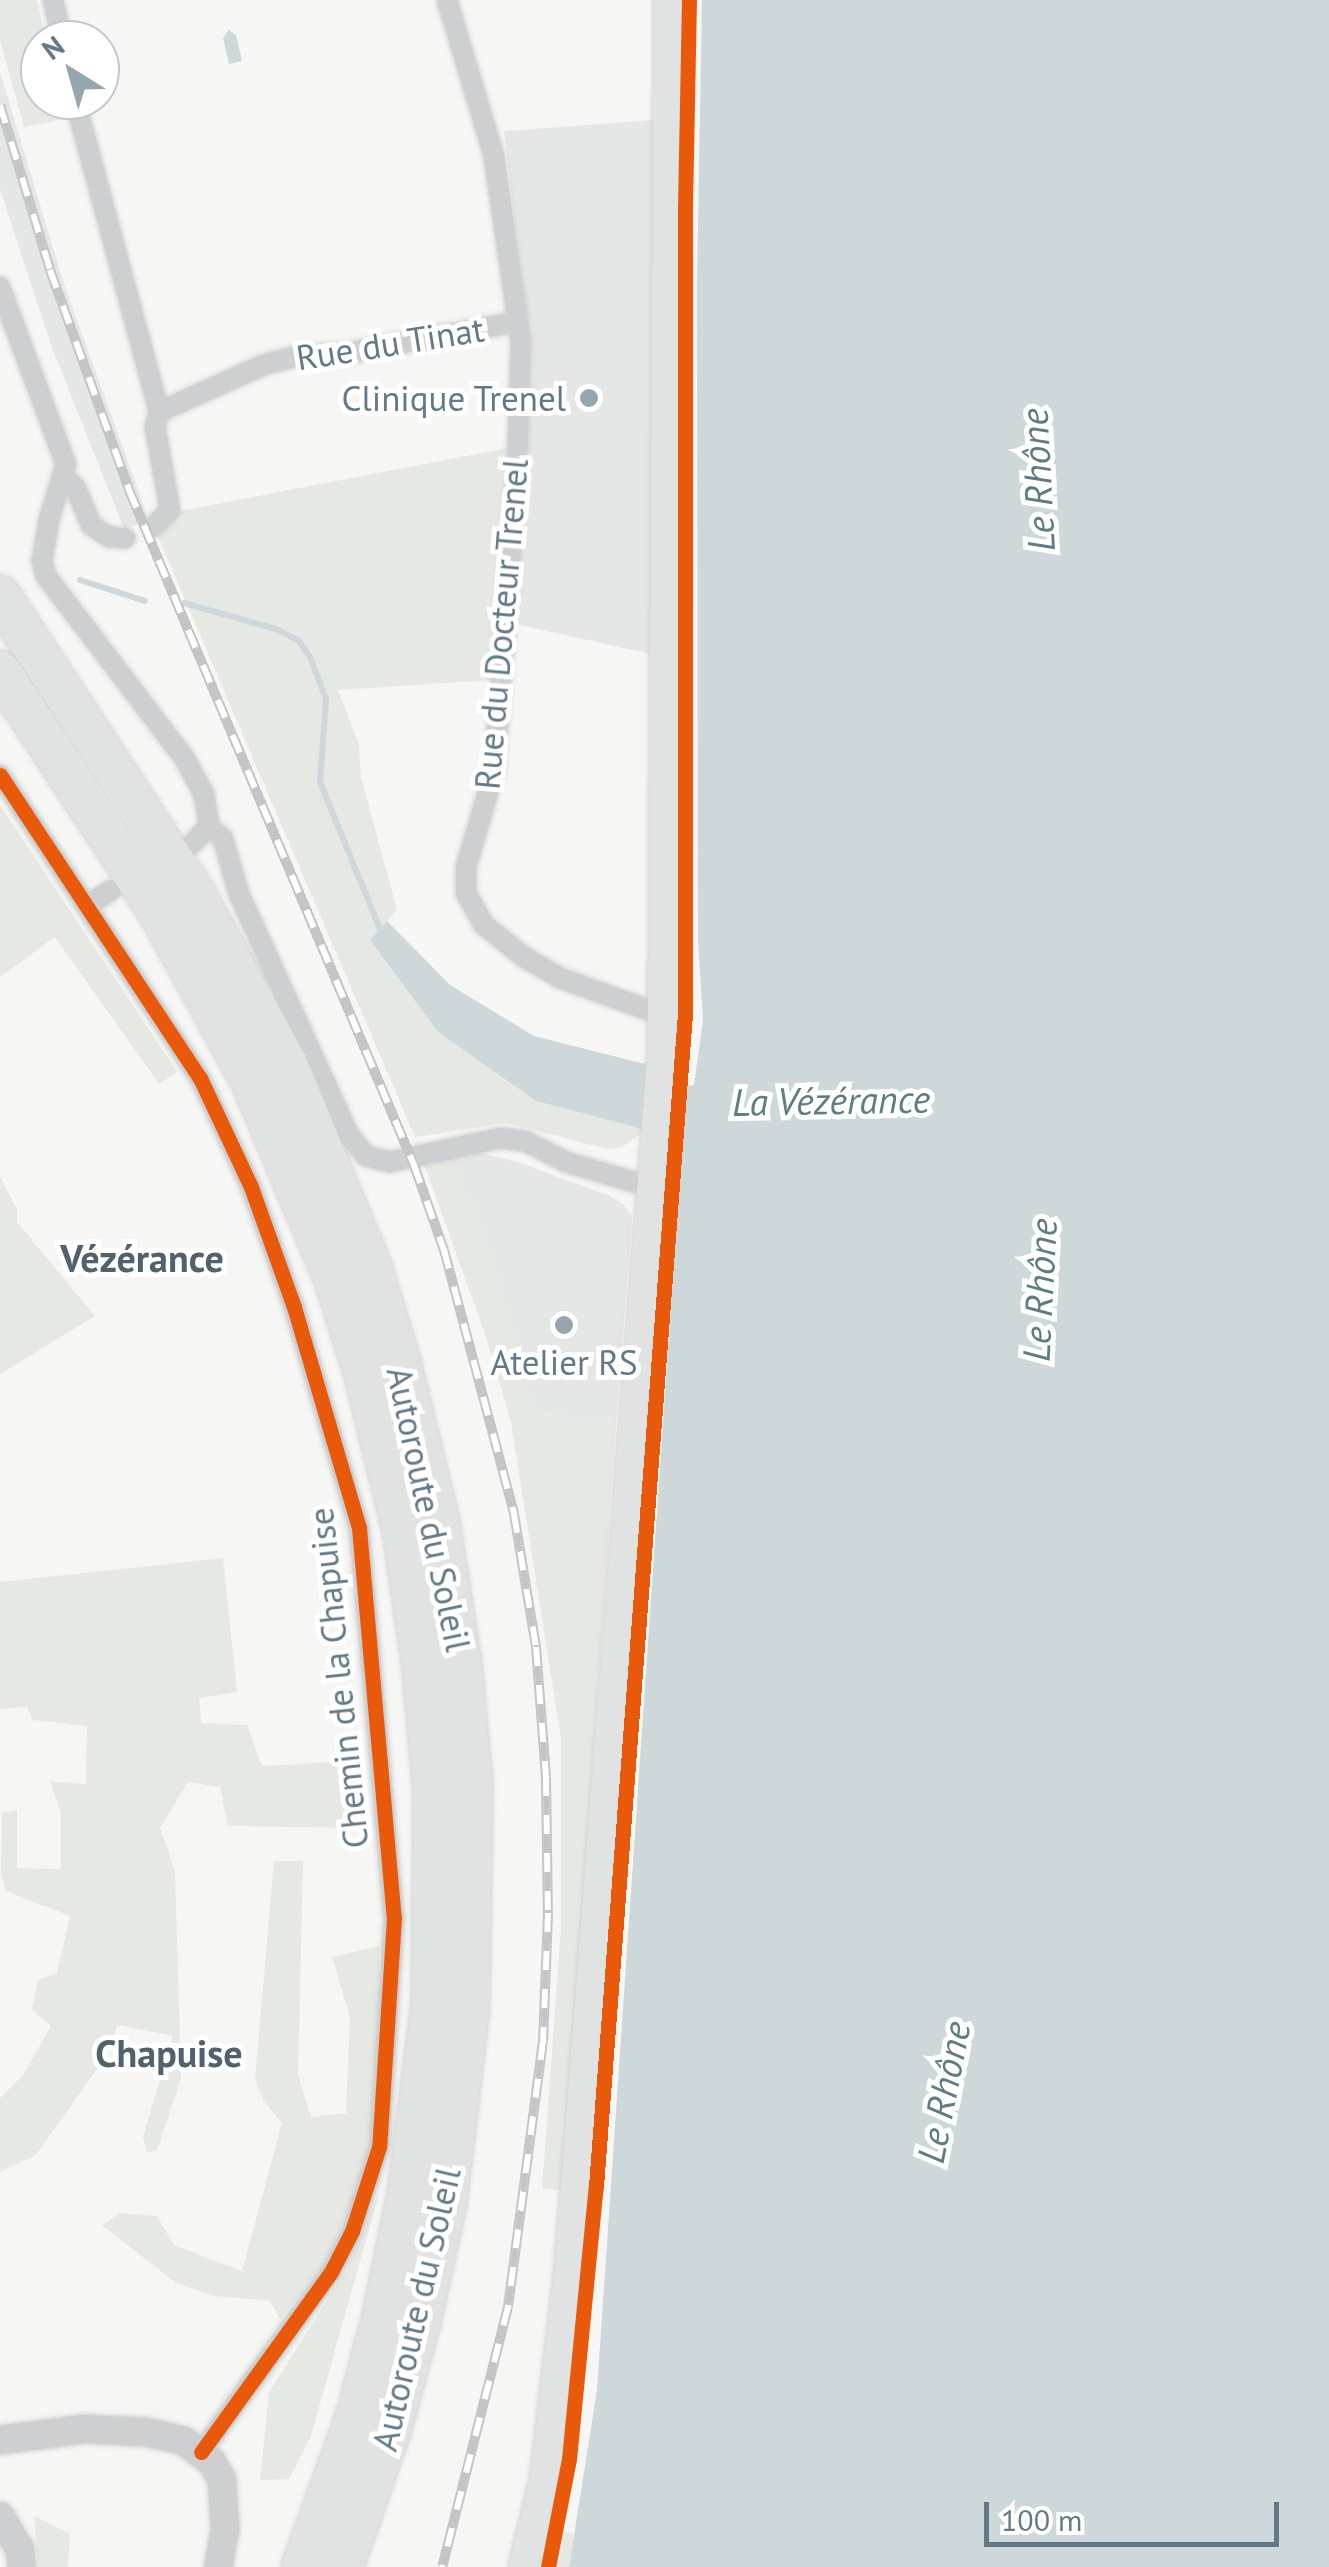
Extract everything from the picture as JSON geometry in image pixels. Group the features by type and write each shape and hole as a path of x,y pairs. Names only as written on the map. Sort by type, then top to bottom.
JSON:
{"highway":[{"name":"Autoroute du Soleil","path":"0,596 196,896 286,1064 370,1264 399,1358 439,1522 461,1664 472,1786 470,2007 446,2203 421,2318 391,2428 343,2567"},
{"name":"Autoroute du Soleil","path":"0,671 159,912 251,1080 334,1277 364,1371 403,1530 423,1667 434,1794 432,2004 408,2194 383,2316 357,2414 302,2567"}],"main road":[{"path":"525,2567 546,2480 571,2266 665,1033 664,508 670,0"}],"street":[{"name":"Rue du Docteur Trenel","path":"447,0 494,157 521,341 517,468 494,772 466,866 466,893 484,925 524,957 665,1033"},
{"path":"80,120 158,412 154,428 170,510 152,526"},
{"path":"0,287 63,451 64,476 49,520 42,561 46,576 185,759 204,794 209,826 223,839 239,894 349,1135 366,1156 390,1162 500,1138 525,1141 566,1162 654,1188"},
{"name":"Rue du Tinat","path":"158,412 263,366 297,356 348,354 516,322"},
{"path":"64,476 76,489 91,525 109,537 124,538"},
{"name":"Chemin de la Chapuise","path":"0,775 200,1078 250,1187 294,1307 359,1528 394,1918 380,2146 352,2231 311,2301 201,2452"},
{"path":"192,844 209,826"},
{"path":"88,905 112,890"},
{"path":"0,2440 30,2433 102,2429 146,2432 184,2441 212,2462 226,2498 218,2567"},
{"path":"0,2516 20,2549 22,2567"}],"shaded area":[{"path":"0,0 37,0 42,20 20,20 20,112 0,40"},
{"path":"0,72 64,284 149,520 124,529 51,345 0,189"},
{"path":"22,120 61,120 24,127"},
{"name":"Clinique Trenel","path":"655,120 651,654 511,623 529,337 504,131"},
{"path":"508,448 493,680 338,690 359,744 361,777 397,910 370,940 438,1032 536,1101 646,1130 622,1147 607,1149 506,1123 415,1137 156,532 180,511"},
{"path":"0,805 177,1072 159,1084 55,937 0,977"},
{"path":"456,1152 518,1162 610,1196 623,1204 632,1217 616,1421 532,1413 517,1346 477,1213 463,1188"},
{"path":"456,1152 463,1188 477,1213 517,1346 532,1413 616,1421 563,2191 542,2188 561,1929 561,1739 511,1422 485,1334 423,1161"},
{"path":"0,1177 17,1209 17,1222 95,1316 0,1374"},
{"path":"223,1558 237,1692 199,1698 201,1723 247,1725 262,1766 351,1761 361,1784 346,1828 228,1826 220,1787 188,1782 160,1828 175,1871 181,2078 157,2150 147,2153 143,2137 173,2036 118,2025 100,2065 36,2155 0,2172 0,2098 24,2074 51,2026 32,2009 38,1980 57,1973 70,1916 6,1891 1,1875 2,1813 17,1810 17,1868 61,1869 61,1813 50,1781 86,1784 87,1726 33,1720 27,1707 0,1709 0,1582"},
{"path":"274,1861 303,1861 298,2075 311,2117 346,2113 350,2017 332,1957 379,1946 379,2047 370,2140 350,2208 319,2273 280,2319 270,2301 214,2296 176,2283 102,2225 121,2213 157,2216 174,2245 242,2271 282,2123 265,2103 255,2080"},
{"path":"380,2190 311,2436 289,2479 260,2480 269,2392 347,2269"},
{"path":"34,2516 70,2534 68,2567 38,2567"},
{"path":"563,2531 574,2534 569,2567 554,2567"}],"water":[{"name":"Le Rhône","path":"702,0 1329,0 1329,2567 569,2567 597,2390 686,1086 694,1085 703,1020 698,940 697,282"},
{"path":"229,30 236,35 242,61 229,64 223,38"},
{"path":"387,921 450,985 534,1036 649,1065 646,1130 536,1101 438,1032 370,940"}],"waterway":[{"name":"La Vézérance","path":"80,580 145,601"},
{"name":"La Vézérance","path":"184,603 276,629 298,640 310,657 326,699 320,782 382,934"}],"railway":[{"path":"0,105 50,270 129,490 414,1165 444,1250 514,1514 536,1647 546,1777 548,1913 543,2041 508,2307 442,2567"}],"cycle path":[{"path":"548,2567 569,2459 596,2186 685,1012 685,207 689,0"},
{"path":"0,775 200,1078 251,1187 294,1307 359,1528 394,1918 379,2147 352,2231 331,2272 201,2452"}],"place":[{"name":"Clinique Trenel","path":"589,398"},
{"name":"Atelier RS","path":"564,1325"}],"district":[{"name":"Vézérance","path":"142,1258"},
{"name":"Chapuise","path":"169,2053"}]}
